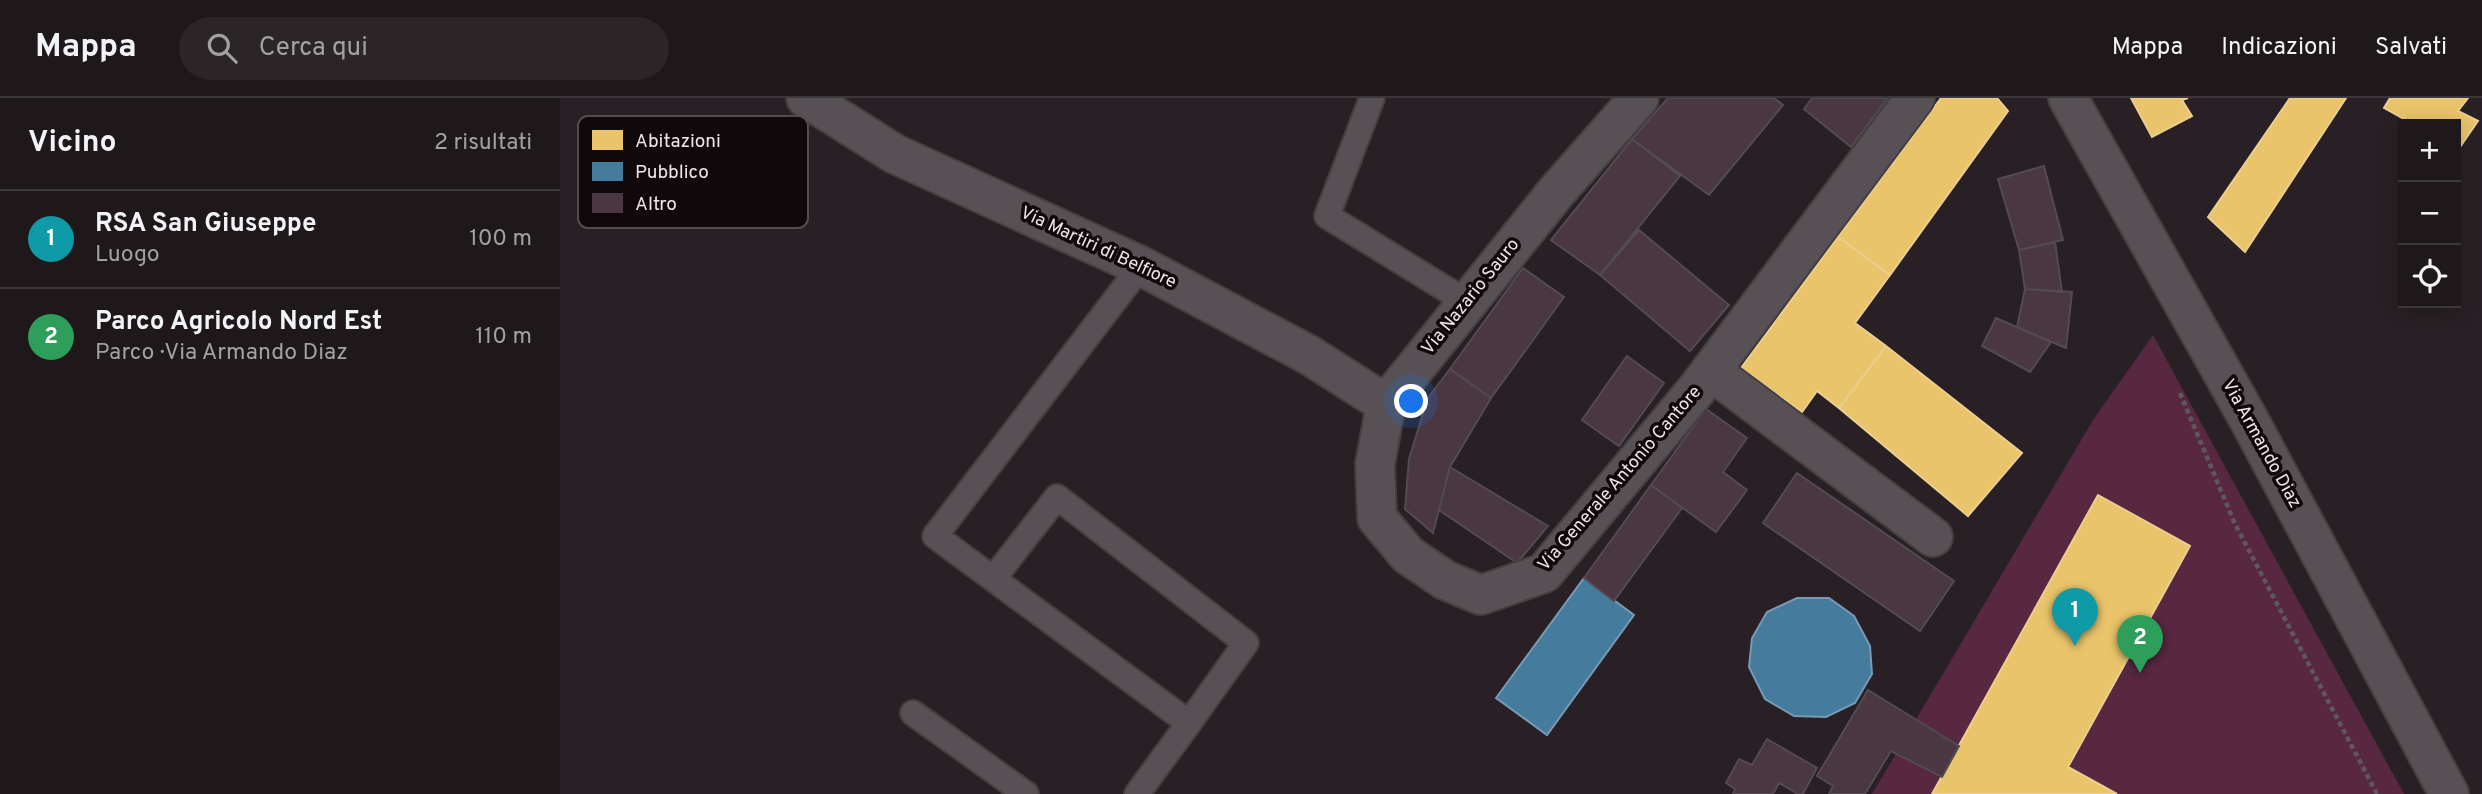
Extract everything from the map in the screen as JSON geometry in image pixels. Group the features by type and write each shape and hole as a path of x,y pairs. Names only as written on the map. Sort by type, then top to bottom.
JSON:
{"street":[{"name":"Via Martiri di Belfiore","path":"806,98 895,154 1141,266 1309,355 1386,404"},
{"name":"Via Nazario Sauro","path":"1445,580 1408,555 1377,518 1375,464 1386,404 1557,191 1639,98"},
{"name":"Via Generale Antonio Cantore","path":"1445,580 1481,595 1544,573 1711,370 1914,98"},
{"name":"Via Armando Diaz","path":"2068,98 2248,418 2449,794"},
{"name":"Via Generale Antonio Cantore","path":"1711,370 1933,537"}],"lane":[{"path":"1372,98 1327,216 1467,302"},
{"path":"1141,266 934,536 1189,723"},
{"path":"993,579 1057,497 1246,643 1137,794"},
{"path":"912,713 1026,794"}],"path":[{"path":"2178,388 2235,524 2377,794"}],"shaded area":[{"path":"2153,335 2404,794 1872,794 2093,420"}],"building: Abitazioni":[{"path":"1941,98 1997,98 2008,111 1890,275 1838,237"},
{"path":"2131,98 2188,98 2182,100 2192,116 2152,137"},
{"path":"2290,98 2346,98 2245,252 2208,217"},
{"path":"2390,98 2468,98 2458,111 2478,121 2461,146 2461,119 2404,119 2384,108"},
{"path":"1838,237 1890,275 1855,323 1886,346 1839,408 1817,391 1802,412 1741,368"},
{"path":"1886,346 2022,453 1968,516 1839,408"},
{"path":"2098,495 2190,546 2068,767 2117,794 1932,794"}],"building: Pubblico":[{"path":"1584,578 1634,615 1547,735 1496,698"},
{"path":"1797,598 1829,598 1854,616 1870,646 1872,674 1855,703 1826,717 1794,716 1765,699 1749,667 1752,638 1767,612"}],"building: Altro":[{"path":"1668,98 1774,98 1783,105 1709,195 1632,139"},
{"path":"1812,98 1888,98 1851,147 1804,109"},
{"path":"1632,139 1680,176 1600,275 1551,240"},
{"path":"2044,166 2063,240 2019,250 1998,179"},
{"path":"1639,230 1729,305 1690,351 1600,275"},
{"path":"2055,242 2062,292 2025,289 2019,250"},
{"path":"1523,268 1564,297 1491,398 1450,369"},
{"path":"2025,289 2072,292 2066,348 2017,327"},
{"path":"1996,318 2051,342 2030,372 1982,346"},
{"path":"1627,356 1664,383 1619,446 1582,420"},
{"path":"1450,369 1491,398 1450,467 1433,533 1405,509 1409,459 1428,398"},
{"path":"1706,409 1747,438 1723,472 1747,490 1716,532 1651,485"},
{"path":"1450,467 1548,526 1517,563 1439,510"},
{"path":"1797,473 1954,581 1920,631 1763,523"},
{"path":"1651,485 1682,508 1614,601 1584,578"},
{"path":"1868,690 1959,746 1942,777 1891,751 1865,794 1829,794 1833,786 1817,776"},
{"path":"1767,739 1817,768 1803,794 1779,783 1773,794 1733,794 1735,789 1726,783 1739,759 1752,765"}],"place":[{"name":"RSA San Giuseppe","path":"2075,646"},
{"name":"Parco Agricolo Nord Est","path":"2140,673"}]}
